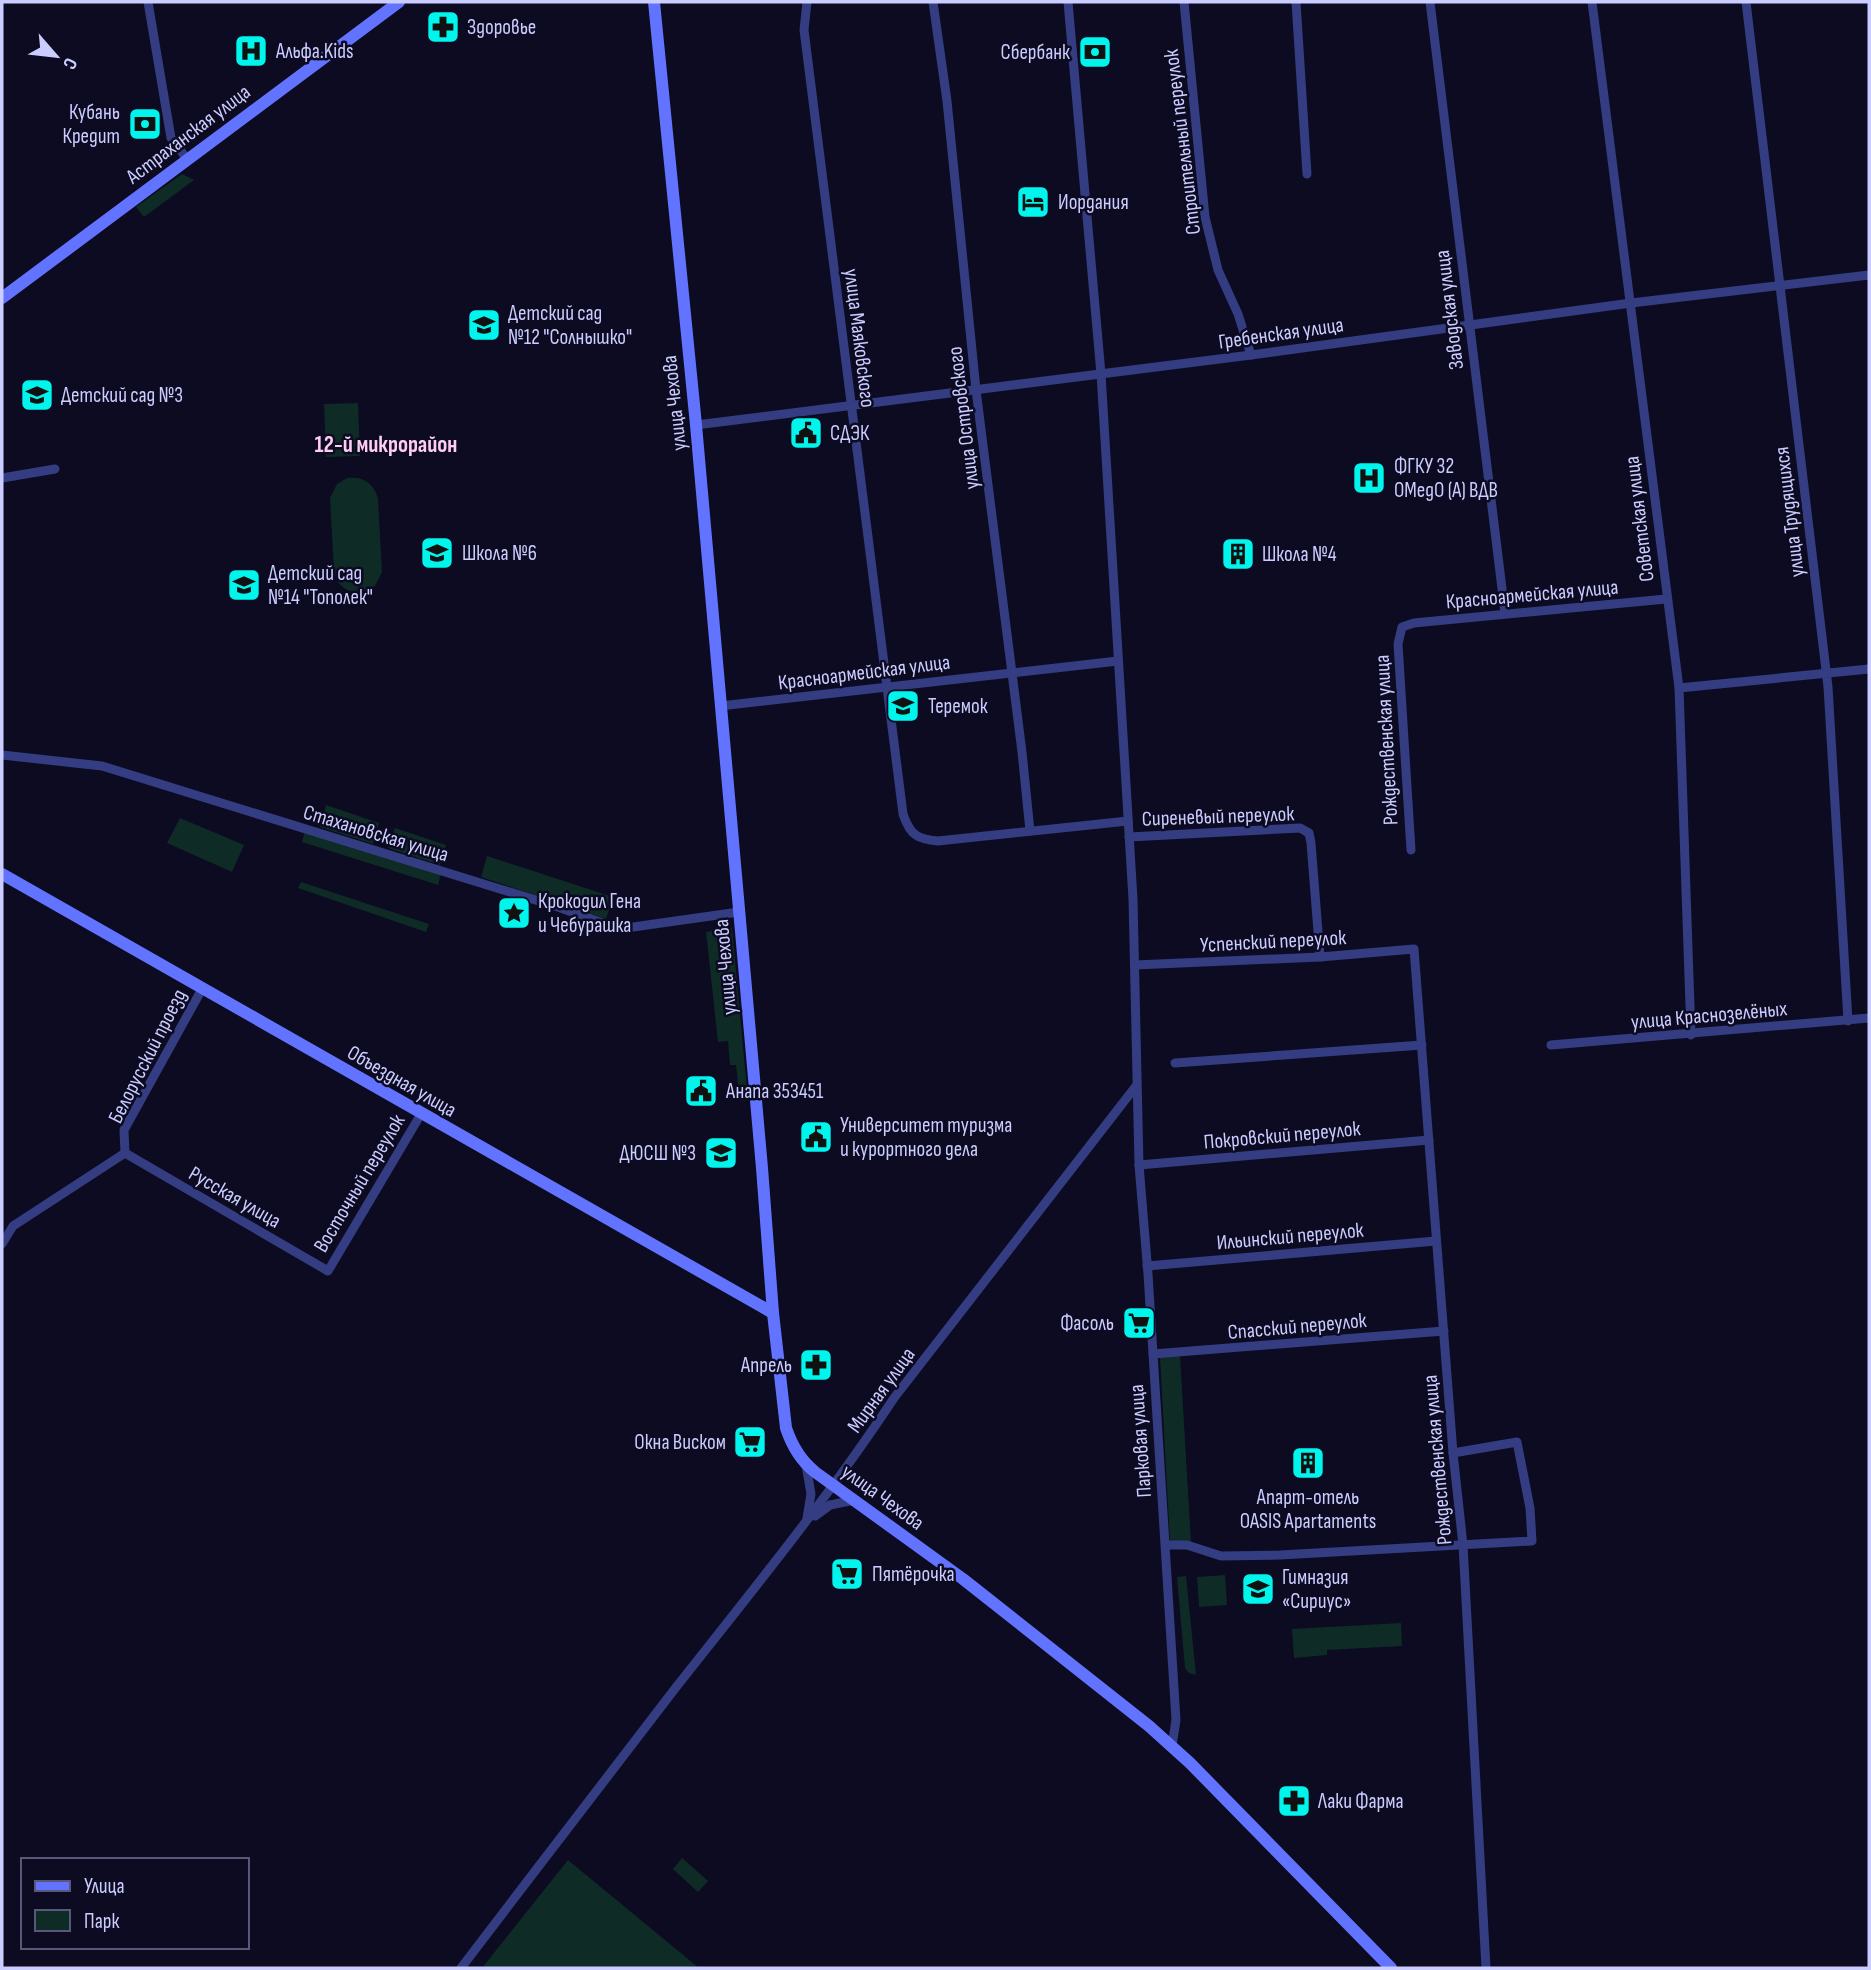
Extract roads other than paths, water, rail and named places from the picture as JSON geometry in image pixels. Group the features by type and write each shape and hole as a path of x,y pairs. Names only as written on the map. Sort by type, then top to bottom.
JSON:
{"street":[{"path":"148,2 171,138 187,159"},
{"name":"Астраханская улица","path":"2,299 399,2"},
{"name":"улица Чехова","path":"654,2 696,425 773,1313 786,1428 792,1445 807,1465 963,1578 1172,1746"},
{"name":"улица Маяковского","path":"807,2 804,30 902,814 907,827 920,839"},
{"name":"улица Островского","path":"933,2 947,101 976,390 1030,831"},
{"name":"Парковая улица","path":"1068,2 1101,374 1129,837 1139,1165 1176,1720 1172,1746"},
{"name":"Строительный переулок","path":"1184,2 1205,217 1218,270 1238,314 1251,355"},
{"path":"1296,2 1307,174"},
{"name":"Заводская улица","path":"1430,2 1505,613"},
{"name":"Советская улица","path":"1592,2 1679,688 1691,1035"},
{"name":"улица Трудящихся","path":"1746,2 1826,674 1848,1021"},
{"name":"Гребенская улица","path":"696,425 1251,355 1631,303 1869,275"},
{"path":"2,478 55,469"},
{"name":"Красноармейская улица","path":"1402,627 1414,623 1505,613 1666,599"},
{"name":"Рождественская улица","path":"1402,627 1398,644 1411,850"},
{"name":"Красноармейская улица","path":"720,706 1118,661"},
{"path":"1679,688 1869,669"},
{"name":"Стахановская улица","path":"2,755 102,766 558,907 619,929 739,912"},
{"name":"Сиреневый переулок","path":"920,839 938,841 1128,821"},
{"name":"Сиреневый переулок","path":"1129,837 1300,828 1309,833 1320,957"},
{"name":"Объездная улица","path":"5,879 773,1313"},
{"name":"Рождественская улица","path":"1414,950 1453,1453 1463,1545 1486,1968"},
{"name":"Успенский переулок","path":"1135,965 1414,950"},
{"name":"Белорусский проезд","path":"2,1244 13,1226 125,1153 124,1130 202,989"},
{"name":"улица Краснозелёных","path":"1551,1045 1869,1018"},
{"path":"1175,1063 1422,1045"},
{"name":"Мирная улица","path":"461,1968 806,1523 894,1398 1137,1086"},
{"name":"Восточный переулок","path":"328,1271 421,1114"},
{"name":"Покровский переулок","path":"1139,1165 1429,1140"},
{"name":"Русская улица","path":"125,1153 328,1271"},
{"name":"Ильинский переулок","path":"1147,1266 1436,1241"},
{"name":"Спасский переулок","path":"1153,1354 1444,1331"},
{"path":"1166,1545 1187,1545 1221,1556 1532,1541 1530,1508 1517,1442 1453,1453"},
{"path":"806,1523 811,1494 807,1465"},
{"path":"806,1523 830,1505 855,1500"},
{"path":"1172,1746 1391,1968"}],"place":[{"name":"Здоровье","path":"443,27"},
{"name":"Альфа.Kids","path":"251,51"},
{"name":"Сбербанк","path":"1095,52"},
{"name":"Кубань Кредит","path":"145,124"},
{"name":"Иордания","path":"1033,202"},
{"name":"Детский сад №12 \"Солнышко\"","path":"484,325"},
{"name":"Детский сад №3","path":"37,395"},
{"name":"СДЭК","path":"806,433"},
{"name":"ФГКУ 32 ОМедО (А) ВДВ","path":"1369,478"},
{"name":"Школа №6","path":"437,553"},
{"name":"Школа №4","path":"1238,554"},
{"name":"Детский сад №14 \"Тополек\"","path":"244,585"},
{"name":"Теремок","path":"903,706"},
{"name":"Крокодил Гена и Чебурашка","path":"514,913"},
{"name":"Анапа 353451","path":"701,1091"},
{"name":"Университет туризма и курортного дела","path":"816,1137"},
{"name":"ДЮСШ №3","path":"721,1153"},
{"name":"Фасоль","path":"1139,1323"},
{"name":"Апрель","path":"816,1365"},
{"name":"Окна Виском","path":"750,1442"},
{"name":"Апарт-отель OASIS Apartaments","path":"1308,1463"},
{"name":"Пятёрочка","path":"847,1574"},
{"name":"Гимназия «Сириус»","path":"1258,1589"},
{"name":"Лаки Фарма","path":"1294,1801"}],"district":[{"name":"12-й микрорайон","path":"386,444"}]}
